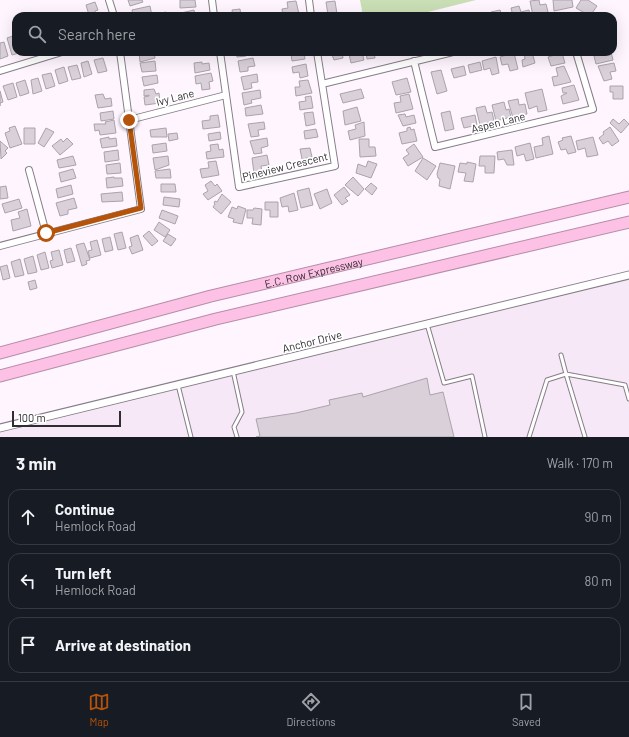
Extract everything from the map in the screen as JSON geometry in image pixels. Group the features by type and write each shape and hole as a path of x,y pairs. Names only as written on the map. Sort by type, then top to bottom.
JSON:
{"highway":[{"name":"E.C. Row Expressway","path":"0,353 211,296 629,198"},
{"name":"E.C. Row Expressway","path":"0,376 216,318 629,222"}],"street":[{"path":"109,0 113,12"},
{"path":"212,0 214,12"},
{"path":"309,0 310,12"},
{"path":"0,71 49,56"},
{"path":"0,246 141,208 121,56"},
{"name":"Pineview Crescent","path":"221,56 239,187 335,166 318,56"},
{"path":"322,84 436,56"},
{"name":"Aspen Lane","path":"414,61 435,147 593,109 577,56"},
{"name":"Ivy Lane","path":"129,120 226,95"},
{"path":"29,170 46,233"},
{"name":"Anchor Drive","path":"0,428 629,274"}],"lane":[{"path":"426,324 444,383 472,376 485,437"},
{"path":"561,354 585,437"},
{"path":"233,371 242,412 234,427 237,437"},
{"path":"529,437 547,380 566,374 625,384 629,399"},
{"path":"178,384 191,437"}],"shaded area":[{"path":"629,278 629,437 0,437 0,433"}],"green space":[{"path":"360,0 476,0 428,12 362,12"}],"building":[{"path":"128,0 142,0 143,2 130,6"},
{"path":"180,0 195,0 196,7 180,8"},
{"path":"539,0 540,5 546,4 548,12 532,12 530,1"},
{"path":"553,0 572,0 573,7 554,11"},
{"path":"581,0 588,0 597,6 593,12 583,12 576,8"},
{"path":"296,1 299,12 282,12 282,9 288,8 287,2"},
{"path":"335,1 337,12 328,12 326,2"},
{"path":"95,2 98,10 95,12 88,12 86,5"},
{"path":"150,6 151,12 132,12 132,10"},
{"path":"519,6 521,12 512,12 511,8"},
{"path":"240,9 240,12 232,12 232,10"},
{"path":"12,36 12,55 7,38"},
{"path":"4,42 8,56 0,59 0,43"},
{"path":"139,56 155,56 155,58 140,62"},
{"path":"291,56 305,56 305,59 292,61"},
{"path":"332,56 343,56 343,58 334,60"},
{"path":"349,56 363,56 364,60 351,63"},
{"path":"367,56 375,56 375,58 367,59"},
{"path":"515,56 518,69 510,71 508,64 502,65 500,57"},
{"path":"525,56 533,56 535,63 523,67 522,60 525,59"},
{"path":"563,56 565,63 551,66 548,57"},
{"path":"594,56 612,56 613,60 596,64"},
{"path":"496,57 499,73 492,75 490,68 484,70 482,61"},
{"path":"103,58 107,71 98,73 94,60"},
{"path":"253,58 255,66 248,67 248,71 240,72 238,61"},
{"path":"88,61 92,74 84,77 81,63"},
{"path":"155,61 156,71 142,72 140,63"},
{"path":"202,62 202,64 209,63 210,70 195,73 194,63"},
{"path":"480,62 482,70 470,73 468,65"},
{"path":"614,63 616,71 610,72 612,79 604,81 598,66"},
{"path":"306,64 308,76 300,78 299,72 293,73 292,67"},
{"path":"77,65 81,78 72,80 68,67"},
{"path":"464,66 466,75 454,78 451,69"},
{"path":"564,66 571,82 554,86 552,77 558,76 556,68"},
{"path":"64,67 68,81 59,84 55,70"},
{"path":"441,70 447,91 437,94 431,72"},
{"path":"51,73 55,86 46,89 42,75"},
{"path":"211,73 213,81 209,82 210,89 202,90 201,83 196,84 195,76"},
{"path":"257,74 258,82 251,83 252,88 244,90 241,77"},
{"path":"157,75 158,83 144,86 142,77"},
{"path":"38,78 42,91 33,94 31,80"},
{"path":"407,78 411,92 396,95 392,82"},
{"path":"25,80 29,93 20,96 16,83"},
{"path":"308,80 312,93 296,96 295,87 300,87 299,81"},
{"path":"13,83 17,97 8,100 3,86"},
{"path":"574,85 579,100 563,104 561,96 567,93 563,93 562,88"},
{"path":"610,86 623,86 623,99 613,99 613,92 610,92"},
{"path":"154,89 156,94 159,93 160,103 145,105 144,97 149,95 144,96 144,90"},
{"path":"361,89 364,98 343,103 340,94"},
{"path":"542,89 547,110 538,112 537,106 529,109 525,93"},
{"path":"260,90 261,98 251,100 252,103 244,105 242,93"},
{"path":"0,91 3,102 0,103"},
{"path":"103,94 105,99 111,98 112,106 98,108 95,95"},
{"path":"409,94 413,109 396,113 394,103 401,102 400,96"},
{"path":"311,96 313,108 300,110 299,102 306,101 305,97"},
{"path":"518,99 519,105 525,104 527,114 513,118 508,101"},
{"path":"504,102 506,110 509,109 511,117 496,121 492,105"},
{"path":"261,105 263,114 246,116 245,108"},
{"path":"485,106 487,113 492,112 494,121 480,125 476,108"},
{"path":"357,107 361,121 345,125 343,111"},
{"path":"113,111 114,119 101,121 100,113"},
{"path":"450,111 454,129 445,131 441,113"},
{"path":"313,112 315,124 306,126 304,113"},
{"path":"405,114 406,117 414,115 416,123 403,126 398,115"},
{"path":"218,115 220,127 203,129 202,121 210,120 210,116"},
{"path":"475,115 477,125 464,128 461,118"},
{"path":"613,119 619,124 624,119 629,124 621,133 610,123"},
{"path":"114,120 116,133 100,135 99,130 95,131 94,124 106,124 105,122"},
{"path":"264,122 265,129 258,130 259,136 251,137 248,124"},
{"path":"364,122 365,136 350,140 348,131 356,129 355,125"},
{"path":"15,126 22,144 10,148 5,133 10,131 9,128"},
{"path":"410,127 411,130 414,129 417,141 402,144 399,133 407,131 407,128"},
{"path":"610,127 619,141 612,146 608,141 603,144 599,138 604,134 603,132"},
{"path":"24,128 35,128 35,144 24,144"},
{"path":"46,128 54,132 44,147 38,143"},
{"path":"166,128 167,137 151,137 150,130"},
{"path":"316,129 318,137 305,139 304,131"},
{"path":"220,132 221,139 209,141 208,134"},
{"path":"177,133 178,139 169,141 168,134"},
{"path":"549,136 553,154 536,158 534,147 543,145 542,138"},
{"path":"571,136 576,152 568,154 566,149 561,150 558,142 563,140 562,138"},
{"path":"109,137 109,139 116,138 117,146 102,148 100,139"},
{"path":"593,137 598,155 587,157 585,148 578,150 576,141"},
{"path":"67,138 73,144 60,155 52,146 61,139 63,142"},
{"path":"267,138 268,146 261,148 262,153 254,154 250,141"},
{"path":"359,139 369,139 369,147 375,147 376,156 360,157"},
{"path":"0,141 8,148 5,151 7,153 1,159"},
{"path":"166,143 167,151 153,153 152,145"},
{"path":"530,143 534,159 526,161 524,154 517,156 515,147"},
{"path":"218,144 219,150 223,149 224,157 207,159 206,152 211,151 210,145"},
{"path":"414,144 423,157 408,166 403,158 409,154 406,150"},
{"path":"310,148 312,157 302,159 300,149"},
{"path":"118,150 119,160 105,162 104,152"},
{"path":"512,150 514,165 507,165 504,159 498,160 497,152"},
{"path":"267,155 269,165 261,166 262,172 254,173 252,158"},
{"path":"73,156 76,165 59,168 57,160"},
{"path":"168,156 169,165 155,170 153,158"},
{"path":"480,156 495,156 494,173 485,173 485,166 479,166"},
{"path":"423,158 436,166 427,180 415,171"},
{"path":"216,161 219,175 202,178 200,169 209,168 208,162"},
{"path":"368,161 377,164 371,178 356,173 358,164 366,167"},
{"path":"467,162 476,164 473,182 464,181 466,173 458,172 460,163 467,164"},
{"path":"120,163 121,173 107,174 106,165"},
{"path":"440,163 455,166 450,189 439,186 440,179 438,178 437,174"},
{"path":"73,169 76,178 61,182 59,173"},
{"path":"170,169 171,178 156,178 155,171"},
{"path":"353,177 364,189 358,196 345,185"},
{"path":"106,178 122,178 123,186 107,188"},
{"path":"211,181 215,186 217,184 222,191 208,200 203,194 208,191 205,185"},
{"path":"371,183 377,188 372,195 365,189"},
{"path":"161,184 175,184 176,192 161,192"},
{"path":"71,185 73,194 58,198 56,189"},
{"path":"6,186 8,198 0,199 0,187"},
{"path":"344,187 350,195 345,198 348,201 342,205 334,195"},
{"path":"309,188 313,205 301,208 297,191"},
{"path":"327,189 332,203 320,209 314,194"},
{"path":"122,192 123,201 102,202 101,194"},
{"path":"294,193 298,210 289,212 288,206 282,207 280,198"},
{"path":"222,194 231,202 221,214 213,207 215,201 217,202"},
{"path":"164,197 180,199 179,207 163,205"},
{"path":"74,198 77,208 68,210 68,214 60,216 56,203"},
{"path":"19,199 22,208 5,213 2,204"},
{"path":"265,202 278,202 278,217 270,217 270,210 265,210"},
{"path":"238,206 246,209 242,224 233,222 234,219 228,217 232,207 237,209"},
{"path":"254,208 262,209 261,225 252,224 253,218 247,218 247,210 253,210"},
{"path":"27,209 31,226 13,231 11,220 20,218 18,212"},
{"path":"162,210 178,216 175,224 159,218"},
{"path":"159,222 170,230 165,237 154,230"},
{"path":"149,231 158,241 152,246 143,236"},
{"path":"122,232 126,248 118,250 114,234"},
{"path":"168,234 176,239 171,246 163,241"},
{"path":"138,235 143,250 132,254 129,247 132,246 130,238"},
{"path":"110,237 113,250 105,252 102,239"},
{"path":"97,240 101,255 90,258 88,251 92,250 90,242"},
{"path":"84,243 90,260 86,261 87,264 82,266 76,245"},
{"path":"71,248 75,261 67,263 64,250"},
{"path":"59,250 63,265 52,268 50,261 53,260 51,252"},
{"path":"45,252 49,268 41,270 37,255"},
{"path":"33,256 37,272 28,274 24,259"},
{"path":"20,259 24,275 15,277 11,262"},
{"path":"7,265 10,278 3,280 0,267"},
{"path":"35,280 37,288 30,290 28,282"},
{"path":"427,378 430,395 443,392 454,437 256,437 260,436 256,419 296,413 330,405 329,400 362,393 363,397"}],"route":[{"path":"46,233 141,208 129,120"}]}
